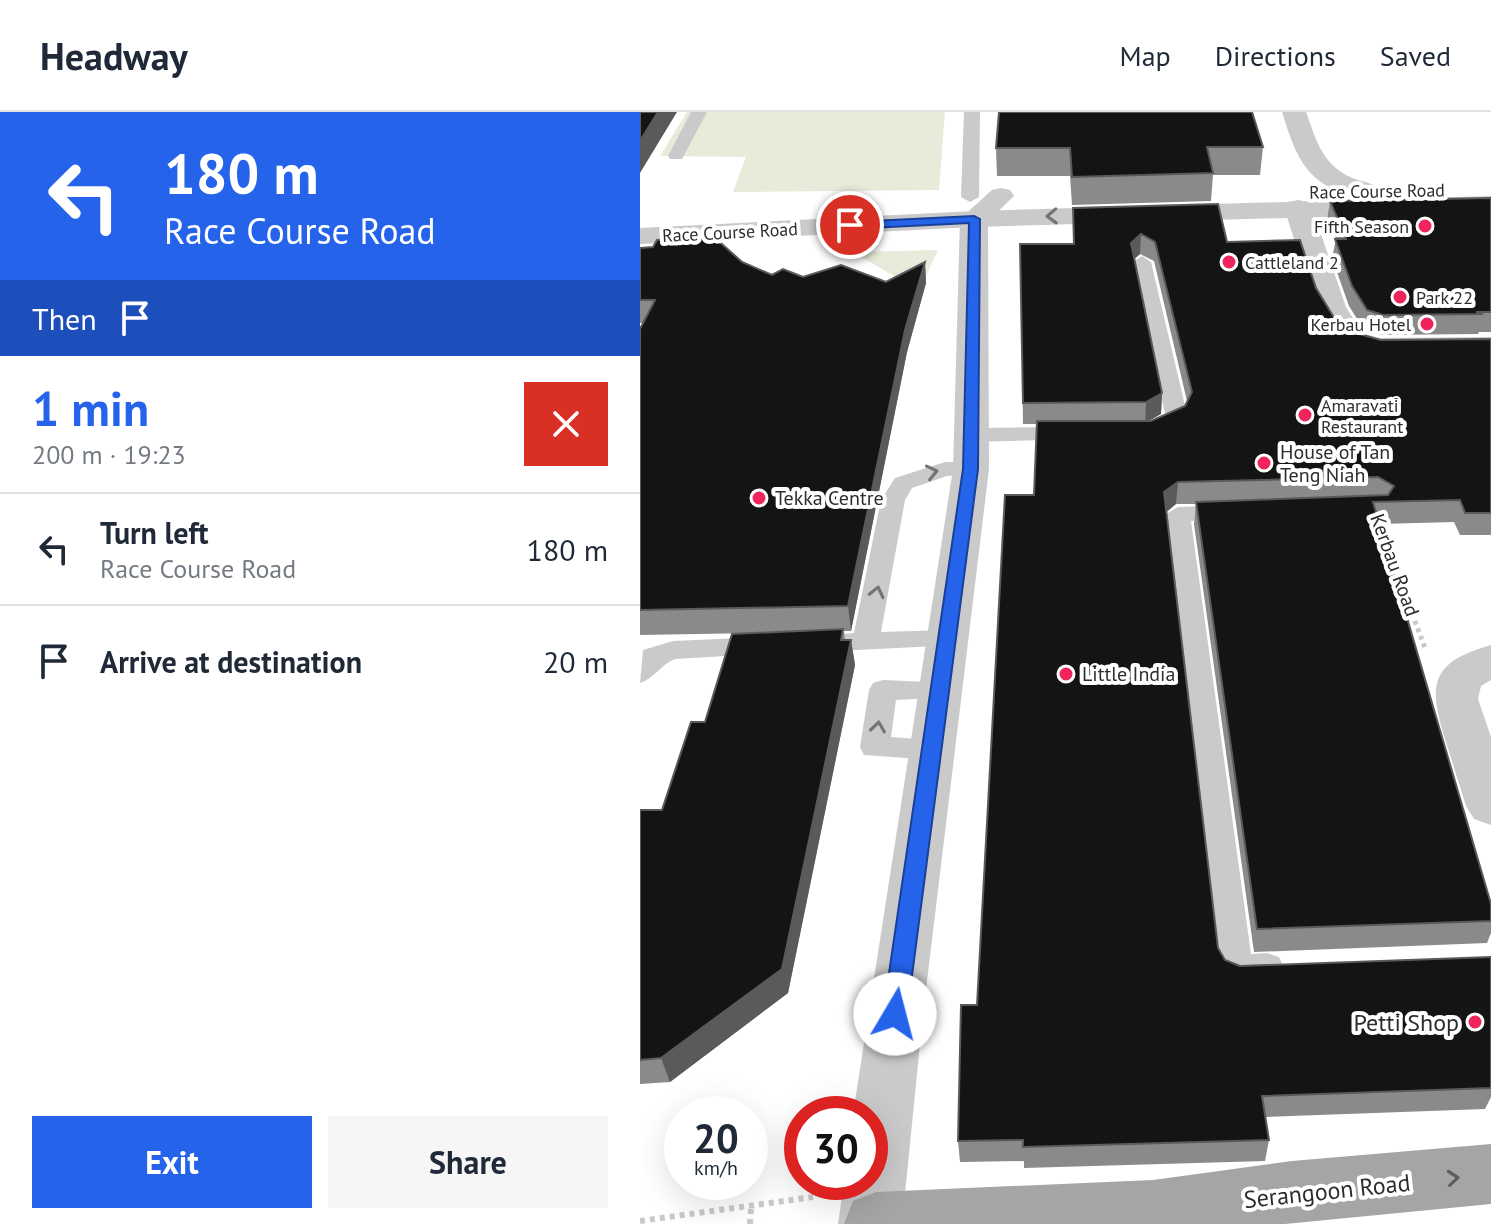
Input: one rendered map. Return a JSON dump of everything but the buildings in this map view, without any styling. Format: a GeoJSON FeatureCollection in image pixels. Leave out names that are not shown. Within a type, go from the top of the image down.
{"type":"FeatureCollection","features":[{"type":"Feature","properties":{"kind":"main road","name":"Serangoon Road"},"geometry":{"type":"LineString","coordinates":[[876,1224],[1296,1208],[1491,1174]]}},
{"type":"Feature","properties":{"kind":"street"},"geometry":{"type":"LineString","coordinates":[[1294,112],[1317,169],[1332,183],[1367,191]]}},
{"type":"Feature","properties":{"kind":"street","name":"Race Course Road"},"geometry":{"type":"LineString","coordinates":[[972,208],[1001,196],[1491,190]]}},
{"type":"Feature","properties":{"kind":"street"},"geometry":{"type":"LineString","coordinates":[[1271,192],[1288,198],[1298,208],[1331,307],[1350,340],[1377,348],[1491,347]]}},
{"type":"Feature","properties":{"kind":"street","name":"Race Course Road"},"geometry":{"type":"LineString","coordinates":[[640,214],[658,228],[972,208],[1298,208],[1491,204]]}},
{"type":"Feature","properties":{"kind":"street"},"geometry":{"type":"LineString","coordinates":[[870,1224],[971,452],[972,208]]}},
{"type":"Feature","properties":{"kind":"street"},"geometry":{"type":"LineString","coordinates":[[1484,663],[1461,678],[1455,699],[1491,806]]}},
{"type":"Feature","properties":{"kind":"lane"},"geometry":{"type":"LineString","coordinates":[[676,156],[699,112]]}},
{"type":"Feature","properties":{"kind":"lane"},"geometry":{"type":"LineString","coordinates":[[972,112],[972,208]]}},
{"type":"Feature","properties":{"kind":"lane"},"geometry":{"type":"LineString","coordinates":[[866,641],[893,500],[903,483],[945,469],[971,452],[1112,433],[1160,430],[1176,414],[1142,262]]}},
{"type":"Feature","properties":{"kind":"lane"},"geometry":{"type":"LineString","coordinates":[[1253,512],[1178,514],[1236,970],[1300,967]]}},
{"type":"Feature","properties":{"kind":"lane"},"geometry":{"type":"LineString","coordinates":[[640,673],[653,657],[673,650],[948,639]]}},
{"type":"Feature","properties":{"kind":"path","name":"Kerbau Road"},"geometry":{"type":"LineString","coordinates":[[1374,509],[1431,664],[1484,663]]}},
{"type":"Feature","properties":{"kind":"path"},"geometry":{"type":"LineString","coordinates":[[750,1224],[751,1207]]}},
{"type":"Feature","properties":{"kind":"green space"},"geometry":{"type":"Polygon","coordinates":[[[687,112],[945,112],[939,190],[733,192],[746,157],[660,156],[687,112]]]}},
{"type":"Feature","properties":{"kind":"green space"},"geometry":{"type":"Polygon","coordinates":[[[938,250],[919,291],[853,252],[938,250]]]}},
{"type":"Feature","properties":{"kind":"place","name":"Fifth Season"},"geometry":{"type":"Point","coordinates":[1425,226]}},
{"type":"Feature","properties":{"kind":"place","name":"Cattleland 2"},"geometry":{"type":"Point","coordinates":[1229,262]}},
{"type":"Feature","properties":{"kind":"place","name":"Park 22"},"geometry":{"type":"Point","coordinates":[1400,297]}},
{"type":"Feature","properties":{"kind":"place","name":"Kerbau Hotel"},"geometry":{"type":"Point","coordinates":[1427,324]}},
{"type":"Feature","properties":{"kind":"place","name":"Amaravati Restaurant"},"geometry":{"type":"Point","coordinates":[1305,415]}},
{"type":"Feature","properties":{"kind":"place","name":"House of Tan Teng Niah"},"geometry":{"type":"Point","coordinates":[1264,463]}},
{"type":"Feature","properties":{"kind":"place","name":"Tekka Centre"},"geometry":{"type":"Point","coordinates":[759,498]}},
{"type":"Feature","properties":{"kind":"place","name":"Little India"},"geometry":{"type":"Point","coordinates":[1066,674]}},
{"type":"Feature","properties":{"kind":"place","name":"Petti Shop"},"geometry":{"type":"Point","coordinates":[1475,1022]}},
{"type":"Feature","properties":{"kind":"route"},"geometry":{"type":"LineString","coordinates":[[850,225],[974,219],[971,469],[895,1014]]}}]}
